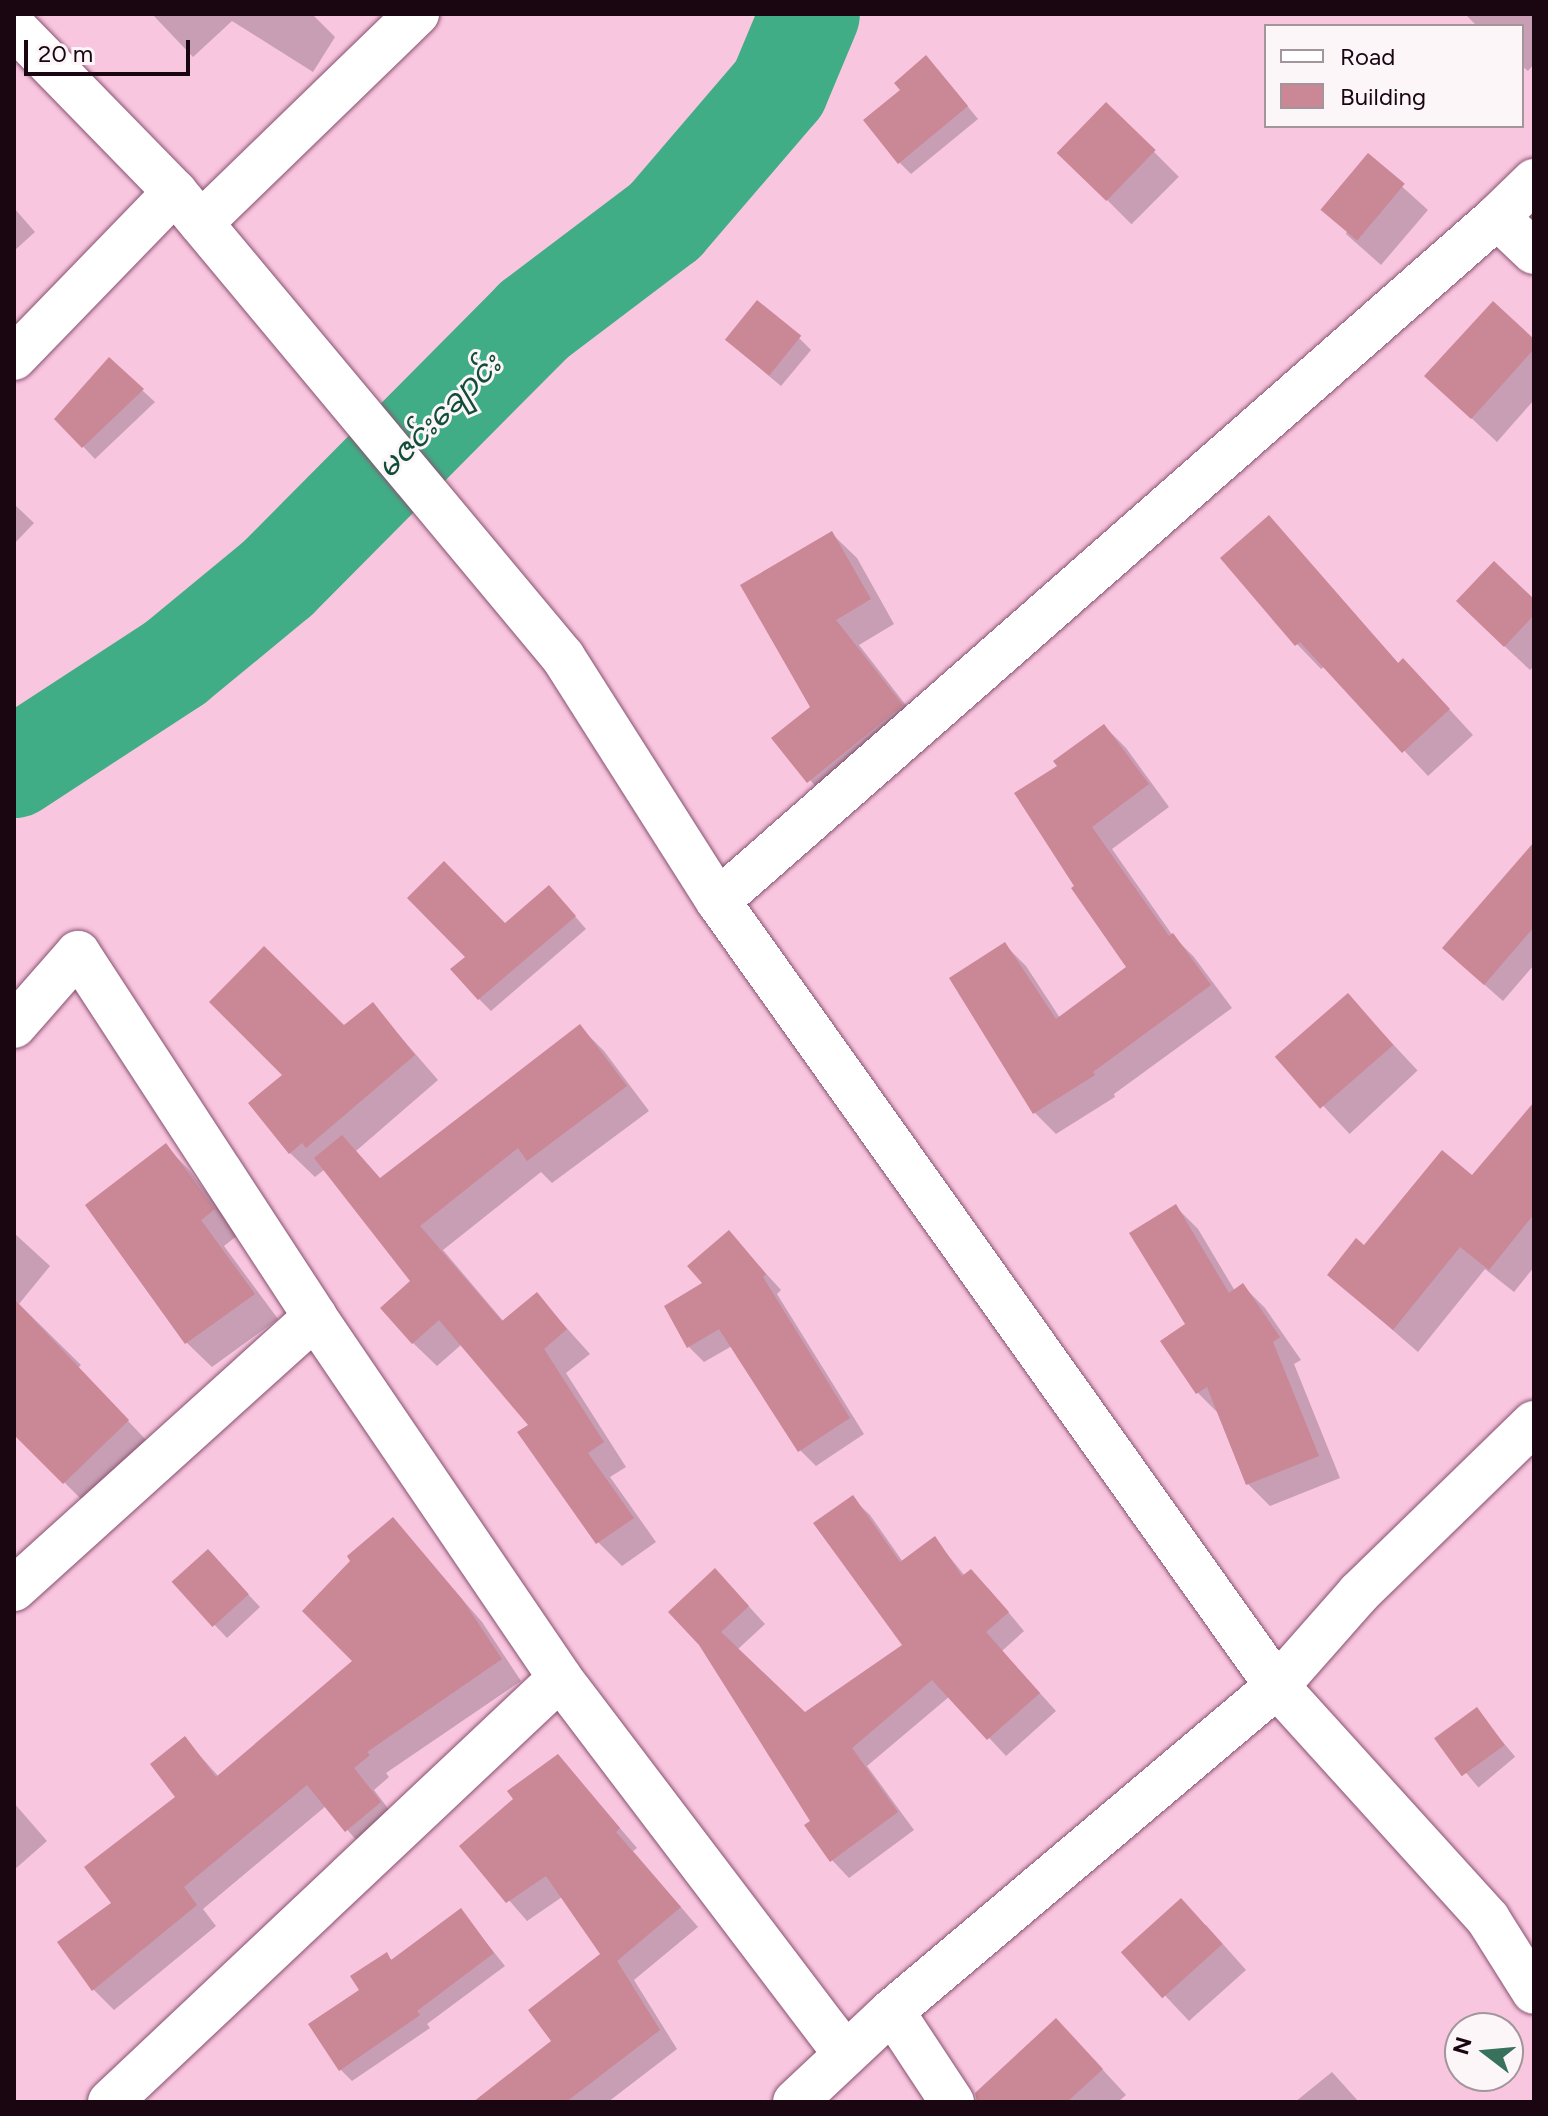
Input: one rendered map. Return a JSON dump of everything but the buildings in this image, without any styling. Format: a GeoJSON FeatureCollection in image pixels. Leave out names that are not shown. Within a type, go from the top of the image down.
{"type":"FeatureCollection","features":[{"type":"Feature","properties":{"kind":"street"},"geometry":{"type":"LineString","coordinates":[[14,358],[417,14]]}},
{"type":"Feature","properties":{"kind":"street"},"geometry":{"type":"LineString","coordinates":[[14,27],[188,207],[563,657],[718,901],[1277,1686],[1488,1919],[1534,1992]]}},
{"type":"Feature","properties":{"kind":"street"},"geometry":{"type":"LineString","coordinates":[[718,901],[1497,217],[1534,181]]}},
{"type":"Feature","properties":{"kind":"street"},"geometry":{"type":"LineString","coordinates":[[1497,217],[1534,252]]}},
{"type":"Feature","properties":{"kind":"street"},"geometry":{"type":"LineString","coordinates":[[14,1026],[78,953],[315,1317],[560,1678],[845,2053]]}},
{"type":"Feature","properties":{"kind":"street"},"geometry":{"type":"LineString","coordinates":[[14,1589],[315,1317]]}},
{"type":"Feature","properties":{"kind":"street"},"geometry":{"type":"LineString","coordinates":[[795,2102],[892,2011],[1277,1686],[1359,1593],[1534,1423]]}},
{"type":"Feature","properties":{"kind":"street"},"geometry":{"type":"LineString","coordinates":[[110,2102],[560,1678]]}},
{"type":"Feature","properties":{"kind":"street"},"geometry":{"type":"LineString","coordinates":[[892,2011],[952,2102]]}},
{"type":"Feature","properties":{"kind":"waterway","name":"မဇင်းချောင်း"},"geometry":{"type":"LineString","coordinates":[[14,768],[175,663],[278,578],[534,320],[665,221],[779,88],[810,14]]}}]}
